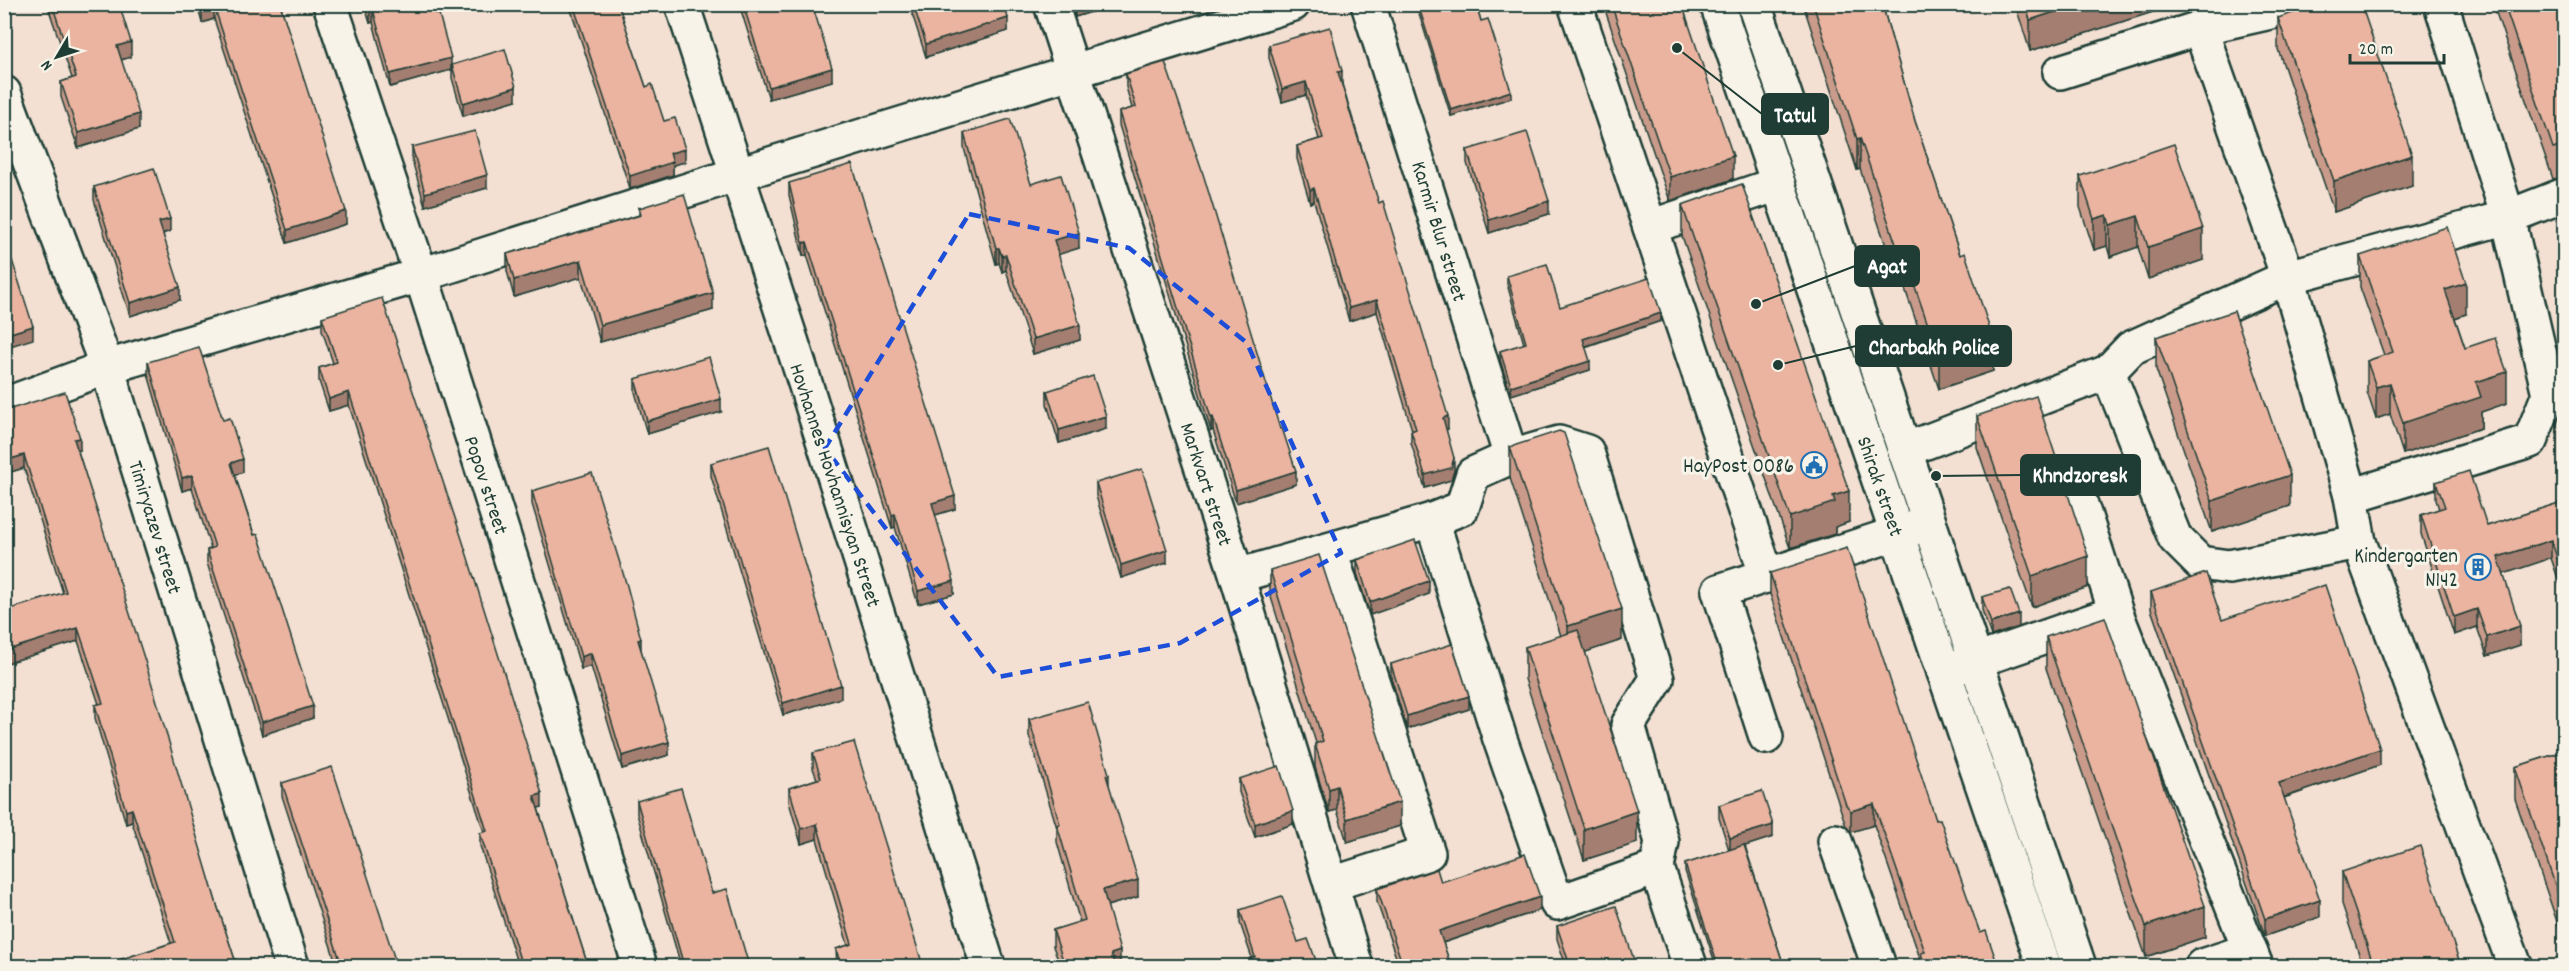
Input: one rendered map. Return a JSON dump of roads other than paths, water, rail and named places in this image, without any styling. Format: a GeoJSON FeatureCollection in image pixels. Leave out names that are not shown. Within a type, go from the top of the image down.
{"type":"FeatureCollection","features":[{"type":"Feature","properties":{"kind":"main road","name":"Popov street"},"geometry":{"type":"LineString","coordinates":[[330,4],[421,275],[640,966]]}},
{"type":"Feature","properties":{"kind":"main road","name":"Hovhannes Hovhannisyan Street"},"geometry":{"type":"LineString","coordinates":[[682,4],[735,175],[806,386],[988,966]]}},
{"type":"Feature","properties":{"kind":"main road","name":"Markvart street"},"geometry":{"type":"LineString","coordinates":[[1051,4],[1237,576],[1356,966]]}},
{"type":"Feature","properties":{"kind":"main road"},"geometry":{"type":"LineString","coordinates":[[4,405],[107,367],[421,275],[735,175],[1293,4]]}},
{"type":"Feature","properties":{"kind":"main road","name":"Karmir Blur street"},"geometry":{"type":"LineString","coordinates":[[1368,4],[1511,457]]}},
{"type":"Feature","properties":{"kind":"main road"},"geometry":{"type":"LineString","coordinates":[[1575,4],[1767,576]]}},
{"type":"Feature","properties":{"kind":"main road","name":"Shirak street"},"geometry":{"type":"LineString","coordinates":[[1717,4],[2044,966]]}},
{"type":"Feature","properties":{"kind":"main road","name":"Shirak street"},"geometry":{"type":"LineString","coordinates":[[1754,4],[2079,966]]}},
{"type":"Feature","properties":{"kind":"main road"},"geometry":{"type":"LineString","coordinates":[[2060,72],[2200,28],[2306,4]]}},
{"type":"Feature","properties":{"kind":"main road"},"geometry":{"type":"LineString","coordinates":[[2351,496],[2530,441],[2549,394],[2508,217],[2441,4]]}},
{"type":"Feature","properties":{"kind":"main road"},"geometry":{"type":"LineString","coordinates":[[2200,28],[2288,277],[2351,496],[2359,542],[2515,966]]}},
{"type":"Feature","properties":{"kind":"main road","name":"Timiryazev street"},"geometry":{"type":"LineString","coordinates":[[4,93],[107,367],[292,966]]}},
{"type":"Feature","properties":{"kind":"main road"},"geometry":{"type":"LineString","coordinates":[[1650,227],[1778,184]]}},
{"type":"Feature","properties":{"kind":"main road"},"geometry":{"type":"LineString","coordinates":[[1905,450],[2108,372],[2132,348],[2288,277],[2508,217],[2565,195]]}},
{"type":"Feature","properties":{"kind":"main road"},"geometry":{"type":"LineString","coordinates":[[2108,372],[2175,538],[2199,563],[2229,567],[2359,542]]}},
{"type":"Feature","properties":{"kind":"main road"},"geometry":{"type":"LineString","coordinates":[[1237,576],[1330,551],[1432,520],[1462,508],[1473,474],[1511,457],[1558,443],[1587,452],[1657,679],[1628,725],[1662,842],[1657,868],[1690,966]]}},
{"type":"Feature","properties":{"kind":"main road"},"geometry":{"type":"LineString","coordinates":[[2074,483],[2116,613],[2253,958],[2202,966]]}},
{"type":"Feature","properties":{"kind":"main road"},"geometry":{"type":"LineString","coordinates":[[1432,520],[1500,739],[1557,903],[1657,868]]}},
{"type":"Feature","properties":{"kind":"main road"},"geometry":{"type":"LineString","coordinates":[[1766,737],[1719,591],[1929,523]]}},
{"type":"Feature","properties":{"kind":"main road"},"geometry":{"type":"LineString","coordinates":[[1330,551],[1428,853],[1332,884]]}},
{"type":"Feature","properties":{"kind":"main road"},"geometry":{"type":"LineString","coordinates":[[1944,672],[2116,613]]}},
{"type":"Feature","properties":{"kind":"main road"},"geometry":{"type":"LineString","coordinates":[[1835,841],[1879,966]]}},
{"type":"Feature","properties":{"kind":"place","name":"Tatul"},"geometry":{"type":"Point","coordinates":[1677,48]}},
{"type":"Feature","properties":{"kind":"place","name":"Agat"},"geometry":{"type":"Point","coordinates":[1756,304]}},
{"type":"Feature","properties":{"kind":"place","name":"Charbakh Police"},"geometry":{"type":"Point","coordinates":[1778,365]}},
{"type":"Feature","properties":{"kind":"place","name":"HayPost 0086"},"geometry":{"type":"Point","coordinates":[1814,465]}},
{"type":"Feature","properties":{"kind":"place","name":"Khndzoresk"},"geometry":{"type":"Point","coordinates":[1936,476]}},
{"type":"Feature","properties":{"kind":"place","name":"Kindergarten N142"},"geometry":{"type":"Point","coordinates":[2478,567]}}]}
